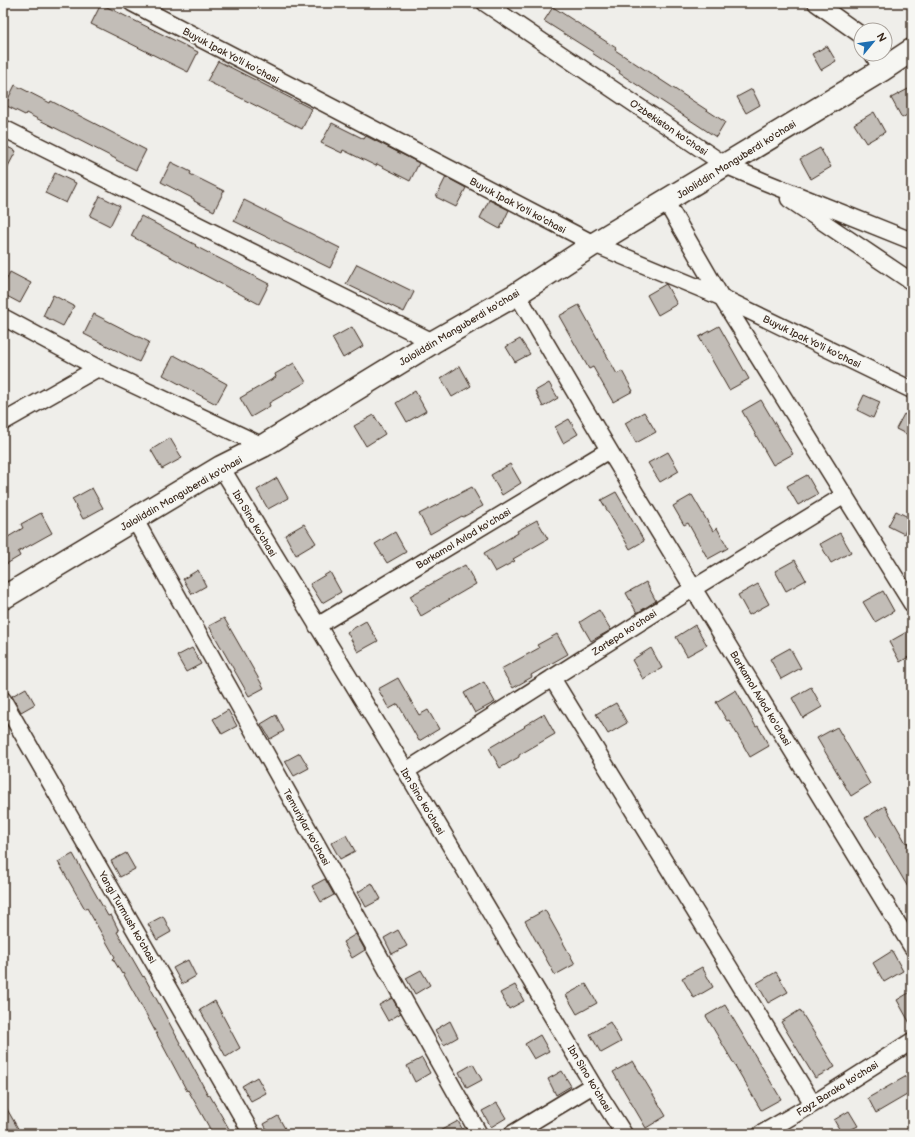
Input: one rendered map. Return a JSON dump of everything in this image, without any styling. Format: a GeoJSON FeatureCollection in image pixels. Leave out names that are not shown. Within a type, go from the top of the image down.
{"type":"FeatureCollection","features":[{"type":"Feature","properties":{"kind":"street","name":"Buyuk Ipak Yo'li ko'chasi"},"geometry":{"type":"LineString","coordinates":[[132,3],[594,244],[721,297],[912,390]]}},
{"type":"Feature","properties":{"kind":"street","name":"O'zbekiston ko'chasi"},"geometry":{"type":"LineString","coordinates":[[485,3],[725,165],[912,241]]}},
{"type":"Feature","properties":{"kind":"street"},"geometry":{"type":"LineString","coordinates":[[816,3],[853,29]]}},
{"type":"Feature","properties":{"kind":"street","name":"Jaloliddin Manguberdi ko'chasi"},"geometry":{"type":"LineString","coordinates":[[893,57],[912,50]]}},
{"type":"Feature","properties":{"kind":"street","name":"Jaloliddin Manguberdi ko'chasi"},"geometry":{"type":"LineString","coordinates":[[3,598],[221,468],[263,446],[433,342],[516,294],[594,244],[666,202],[725,165],[877,62]]}},
{"type":"Feature","properties":{"kind":"street"},"geometry":{"type":"LineString","coordinates":[[3,128],[433,342]]}},
{"type":"Feature","properties":{"kind":"street"},"geometry":{"type":"LineString","coordinates":[[764,182],[912,282]]}},
{"type":"Feature","properties":{"kind":"street"},"geometry":{"type":"LineString","coordinates":[[666,202],[721,297],[910,597]]}},
{"type":"Feature","properties":{"kind":"street","name":"Barkamol Avlod ko'chasi"},"geometry":{"type":"LineString","coordinates":[[516,294],[609,450],[912,947]]}},
{"type":"Feature","properties":{"kind":"street"},"geometry":{"type":"LineString","coordinates":[[3,317],[98,368],[263,446]]}},
{"type":"Feature","properties":{"kind":"street"},"geometry":{"type":"LineString","coordinates":[[3,422],[98,368]]}},
{"type":"Feature","properties":{"kind":"street","name":"Barkamol Avlod ko'chasi"},"geometry":{"type":"LineString","coordinates":[[318,626],[609,450]]}},
{"type":"Feature","properties":{"kind":"street","name":"Ibn Sino ko'chasi"},"geometry":{"type":"LineString","coordinates":[[221,468],[406,771],[593,1085],[624,1134]]}},
{"type":"Feature","properties":{"kind":"street","name":"Zartepa ko'chasi"},"geometry":{"type":"LineString","coordinates":[[406,771],[694,588],[845,495]]}},
{"type":"Feature","properties":{"kind":"street","name":"Temuriylar ko'chasi"},"geometry":{"type":"LineString","coordinates":[[135,520],[479,1134]]}},
{"type":"Feature","properties":{"kind":"street"},"geometry":{"type":"LineString","coordinates":[[552,678],[812,1104]]}},
{"type":"Feature","properties":{"kind":"street","name":"Yangi Turmush ko'chasi"},"geometry":{"type":"LineString","coordinates":[[3,700],[252,1134]]}},
{"type":"Feature","properties":{"kind":"street","name":"Fayz Baraka ko'chasi"},"geometry":{"type":"LineString","coordinates":[[761,1134],[912,1042]]}},
{"type":"Feature","properties":{"kind":"street"},"geometry":{"type":"LineString","coordinates":[[512,1134],[593,1085]]}},
{"type":"Feature","properties":{"kind":"building"},"geometry":{"type":"Polygon","coordinates":[[[101,4],[198,52],[188,72],[91,24],[101,4]]]}},
{"type":"Feature","properties":{"kind":"building"},"geometry":{"type":"Polygon","coordinates":[[[553,7],[616,48],[615,50],[725,122],[716,137],[619,73],[620,71],[592,53],[593,52],[544,21],[553,7]]]}},
{"type":"Feature","properties":{"kind":"building"},"geometry":{"type":"Polygon","coordinates":[[[827,46],[836,61],[821,70],[812,54],[827,46]]]}},
{"type":"Feature","properties":{"kind":"building"},"geometry":{"type":"Polygon","coordinates":[[[218,61],[312,109],[302,129],[207,81],[218,61]]]}},
{"type":"Feature","properties":{"kind":"building"},"geometry":{"type":"Polygon","coordinates":[[[15,85],[50,103],[51,101],[146,150],[136,170],[26,113],[25,115],[5,105],[15,85]]]}},
{"type":"Feature","properties":{"kind":"building"},"geometry":{"type":"Polygon","coordinates":[[[912,87],[912,112],[902,118],[891,98],[912,87]]]}},
{"type":"Feature","properties":{"kind":"building"},"geometry":{"type":"Polygon","coordinates":[[[752,89],[760,105],[746,113],[737,97],[752,89]]]}},
{"type":"Feature","properties":{"kind":"building"},"geometry":{"type":"Polygon","coordinates":[[[874,112],[885,132],[866,143],[854,124],[874,112]]]}},
{"type":"Feature","properties":{"kind":"building"},"geometry":{"type":"Polygon","coordinates":[[[332,123],[364,139],[366,136],[419,163],[410,181],[377,164],[376,166],[343,150],[342,153],[321,143],[332,123]]]}},
{"type":"Feature","properties":{"kind":"building"},"geometry":{"type":"Polygon","coordinates":[[[3,145],[16,151],[3,176],[3,145]]]}},
{"type":"Feature","properties":{"kind":"building"},"geometry":{"type":"Polygon","coordinates":[[[820,148],[831,167],[811,179],[800,159],[820,148]]]}},
{"type":"Feature","properties":{"kind":"building"},"geometry":{"type":"Polygon","coordinates":[[[171,162],[191,172],[190,174],[224,191],[214,211],[161,182],[171,162]]]}},
{"type":"Feature","properties":{"kind":"building"},"geometry":{"type":"Polygon","coordinates":[[[55,173],[76,183],[66,203],[45,193],[55,173]]]}},
{"type":"Feature","properties":{"kind":"building"},"geometry":{"type":"Polygon","coordinates":[[[446,177],[466,188],[456,207],[436,197],[446,177]]]}},
{"type":"Feature","properties":{"kind":"building"},"geometry":{"type":"Polygon","coordinates":[[[100,196],[120,206],[110,226],[90,216],[100,196]]]}},
{"type":"Feature","properties":{"kind":"building"},"geometry":{"type":"Polygon","coordinates":[[[244,200],[340,248],[330,268],[234,221],[244,200]]]}},
{"type":"Feature","properties":{"kind":"building"},"geometry":{"type":"Polygon","coordinates":[[[489,200],[509,210],[500,229],[480,218],[489,200]]]}},
{"type":"Feature","properties":{"kind":"building"},"geometry":{"type":"Polygon","coordinates":[[[141,216],[269,284],[259,304],[131,236],[141,216]]]}},
{"type":"Feature","properties":{"kind":"building"},"geometry":{"type":"Polygon","coordinates":[[[357,264],[414,292],[404,312],[346,284],[357,264]]]}},
{"type":"Feature","properties":{"kind":"building"},"geometry":{"type":"Polygon","coordinates":[[[10,272],[31,283],[20,303],[3,294],[3,287],[10,272]]]}},
{"type":"Feature","properties":{"kind":"building"},"geometry":{"type":"Polygon","coordinates":[[[666,284],[677,304],[658,315],[647,295],[666,284]]]}},
{"type":"Feature","properties":{"kind":"building"},"geometry":{"type":"Polygon","coordinates":[[[53,295],[74,306],[63,326],[43,316],[53,295]]]}},
{"type":"Feature","properties":{"kind":"building"},"geometry":{"type":"Polygon","coordinates":[[[579,305],[617,374],[622,371],[633,391],[613,402],[593,367],[589,369],[559,316],[579,305]]]}},
{"type":"Feature","properties":{"kind":"building"},"geometry":{"type":"Polygon","coordinates":[[[94,314],[149,342],[139,362],[84,334],[94,314]]]}},
{"type":"Feature","properties":{"kind":"building"},"geometry":{"type":"Polygon","coordinates":[[[719,326],[749,379],[729,390],[699,337],[719,326]]]}},
{"type":"Feature","properties":{"kind":"building"},"geometry":{"type":"Polygon","coordinates":[[[352,327],[363,346],[343,358],[332,338],[352,327]]]}},
{"type":"Feature","properties":{"kind":"building"},"geometry":{"type":"Polygon","coordinates":[[[520,339],[530,354],[515,362],[506,347],[520,339]]]}},
{"type":"Feature","properties":{"kind":"building"},"geometry":{"type":"Polygon","coordinates":[[[174,355],[227,384],[216,404],[163,375],[174,355]]]}},
{"type":"Feature","properties":{"kind":"building"},"geometry":{"type":"Polygon","coordinates":[[[294,363],[306,382],[269,403],[270,406],[251,417],[240,398],[276,377],[275,374],[294,363]]]}},
{"type":"Feature","properties":{"kind":"building"},"geometry":{"type":"Polygon","coordinates":[[[460,366],[471,386],[452,397],[441,378],[460,366]]]}},
{"type":"Feature","properties":{"kind":"building"},"geometry":{"type":"Polygon","coordinates":[[[549,383],[558,398],[543,407],[535,391],[549,383]]]}},
{"type":"Feature","properties":{"kind":"building"},"geometry":{"type":"Polygon","coordinates":[[[415,391],[426,411],[407,422],[396,403],[415,391]]]}},
{"type":"Feature","properties":{"kind":"building"},"geometry":{"type":"Polygon","coordinates":[[[864,395],[880,402],[873,418],[857,410],[864,395]]]}},
{"type":"Feature","properties":{"kind":"building"},"geometry":{"type":"Polygon","coordinates":[[[761,400],[793,454],[773,465],[742,411],[761,400]]]}},
{"type":"Feature","properties":{"kind":"building"},"geometry":{"type":"Polygon","coordinates":[[[644,412],[656,432],[636,443],[625,423],[644,412]]]}},
{"type":"Feature","properties":{"kind":"building"},"geometry":{"type":"Polygon","coordinates":[[[904,414],[912,418],[912,437],[896,429],[904,414]]]}},
{"type":"Feature","properties":{"kind":"building"},"geometry":{"type":"Polygon","coordinates":[[[374,415],[385,434],[366,446],[354,426],[374,415]]]}},
{"type":"Feature","properties":{"kind":"building"},"geometry":{"type":"Polygon","coordinates":[[[569,419],[578,434],[563,443],[555,427],[569,419]]]}},
{"type":"Feature","properties":{"kind":"building"},"geometry":{"type":"Polygon","coordinates":[[[170,438],[182,458],[162,469],[151,450],[170,438]]]}},
{"type":"Feature","properties":{"kind":"building"},"geometry":{"type":"Polygon","coordinates":[[[668,452],[679,471],[660,482],[648,463],[668,452]]]}},
{"type":"Feature","properties":{"kind":"building"},"geometry":{"type":"Polygon","coordinates":[[[510,464],[521,483],[502,495],[491,475],[510,464]]]}},
{"type":"Feature","properties":{"kind":"building"},"geometry":{"type":"Polygon","coordinates":[[[807,475],[818,494],[798,505],[787,486],[807,475]]]}},
{"type":"Feature","properties":{"kind":"building"},"geometry":{"type":"Polygon","coordinates":[[[277,478],[288,498],[268,509],[257,490],[277,478]]]}},
{"type":"Feature","properties":{"kind":"building"},"geometry":{"type":"Polygon","coordinates":[[[472,487],[483,506],[430,534],[419,514],[472,487]]]}},
{"type":"Feature","properties":{"kind":"building"},"geometry":{"type":"Polygon","coordinates":[[[92,488],[103,508],[83,519],[72,499],[92,488]]]}},
{"type":"Feature","properties":{"kind":"building"},"geometry":{"type":"Polygon","coordinates":[[[616,492],[644,541],[630,549],[601,500],[616,492]]]}},
{"type":"Feature","properties":{"kind":"building"},"geometry":{"type":"Polygon","coordinates":[[[692,495],[713,531],[717,528],[728,548],[708,559],[688,523],[684,525],[673,506],[692,495]]]}},
{"type":"Feature","properties":{"kind":"building"},"geometry":{"type":"Polygon","coordinates":[[[896,511],[912,519],[904,534],[888,526],[896,511]]]}},
{"type":"Feature","properties":{"kind":"building"},"geometry":{"type":"Polygon","coordinates":[[[41,513],[52,533],[18,552],[20,556],[3,566],[3,540],[23,528],[21,524],[41,513]]]}},
{"type":"Feature","properties":{"kind":"building"},"geometry":{"type":"Polygon","coordinates":[[[537,520],[548,539],[513,559],[515,561],[495,572],[484,553],[518,533],[517,531],[537,520]]]}},
{"type":"Feature","properties":{"kind":"building"},"geometry":{"type":"Polygon","coordinates":[[[304,524],[316,543],[296,555],[285,535],[304,524]]]}},
{"type":"Feature","properties":{"kind":"building"},"geometry":{"type":"Polygon","coordinates":[[[395,532],[406,552],[387,563],[375,544],[395,532]]]}},
{"type":"Feature","properties":{"kind":"building"},"geometry":{"type":"Polygon","coordinates":[[[840,533],[851,552],[831,563],[820,544],[840,533]]]}},
{"type":"Feature","properties":{"kind":"building"},"geometry":{"type":"Polygon","coordinates":[[[795,560],[806,580],[786,591],[775,571],[795,560]]]}},
{"type":"Feature","properties":{"kind":"building"},"geometry":{"type":"Polygon","coordinates":[[[465,565],[476,584],[421,616],[410,596],[465,565]]]}},
{"type":"Feature","properties":{"kind":"building"},"geometry":{"type":"Polygon","coordinates":[[[198,570],[206,586],[192,594],[183,579],[198,570]]]}},
{"type":"Feature","properties":{"kind":"building"},"geometry":{"type":"Polygon","coordinates":[[[330,572],[341,592],[322,603],[310,584],[330,572]]]}},
{"type":"Feature","properties":{"kind":"building"},"geometry":{"type":"Polygon","coordinates":[[[646,582],[656,601],[637,613],[626,593],[646,582]]]}},
{"type":"Feature","properties":{"kind":"building"},"geometry":{"type":"Polygon","coordinates":[[[758,584],[769,604],[749,615],[738,595],[758,584]]]}},
{"type":"Feature","properties":{"kind":"building"},"geometry":{"type":"Polygon","coordinates":[[[883,591],[894,611],[875,622],[863,602],[883,591]]]}},
{"type":"Feature","properties":{"kind":"building"},"geometry":{"type":"Polygon","coordinates":[[[599,610],[611,630],[591,641],[580,622],[599,610]]]}},
{"type":"Feature","properties":{"kind":"building"},"geometry":{"type":"Polygon","coordinates":[[[224,618],[264,688],[249,696],[209,626],[224,618]]]}},
{"type":"Feature","properties":{"kind":"building"},"geometry":{"type":"Polygon","coordinates":[[[366,621],[378,641],[358,652],[347,632],[366,621]]]}},
{"type":"Feature","properties":{"kind":"building"},"geometry":{"type":"Polygon","coordinates":[[[695,625],[707,645],[687,656],[676,637],[695,625]]]}},
{"type":"Feature","properties":{"kind":"building"},"geometry":{"type":"Polygon","coordinates":[[[912,629],[912,655],[900,662],[889,642],[912,629]]]}},
{"type":"Feature","properties":{"kind":"building"},"geometry":{"type":"Polygon","coordinates":[[[557,634],[568,654],[531,675],[532,677],[513,688],[501,669],[539,648],[537,645],[557,634]]]}},
{"type":"Feature","properties":{"kind":"building"},"geometry":{"type":"Polygon","coordinates":[[[192,648],[201,664],[186,672],[177,656],[192,648]]]}},
{"type":"Feature","properties":{"kind":"building"},"geometry":{"type":"Polygon","coordinates":[[[651,648],[662,668],[643,679],[632,660],[651,648]]]}},
{"type":"Feature","properties":{"kind":"building"},"geometry":{"type":"Polygon","coordinates":[[[790,648],[801,668],[781,679],[770,659],[790,648]]]}},
{"type":"Feature","properties":{"kind":"building"},"geometry":{"type":"Polygon","coordinates":[[[398,678],[419,715],[428,710],[439,729],[419,741],[398,704],[389,709],[378,689],[398,678]]]}},
{"type":"Feature","properties":{"kind":"building"},"geometry":{"type":"Polygon","coordinates":[[[484,682],[495,702],[475,713],[464,693],[484,682]]]}},
{"type":"Feature","properties":{"kind":"building"},"geometry":{"type":"Polygon","coordinates":[[[811,687],[822,707],[803,718],[792,698],[811,687]]]}},
{"type":"Feature","properties":{"kind":"building"},"geometry":{"type":"Polygon","coordinates":[[[26,688],[35,704],[21,712],[12,696],[26,688]]]}},
{"type":"Feature","properties":{"kind":"building"},"geometry":{"type":"Polygon","coordinates":[[[736,690],[756,727],[758,726],[769,746],[750,757],[729,720],[727,721],[716,702],[736,690]]]}},
{"type":"Feature","properties":{"kind":"building"},"geometry":{"type":"Polygon","coordinates":[[[616,703],[627,723],[608,734],[596,714],[616,703]]]}},
{"type":"Feature","properties":{"kind":"building"},"geometry":{"type":"Polygon","coordinates":[[[228,710],[237,726],[222,734],[213,719],[228,710]]]}},
{"type":"Feature","properties":{"kind":"building"},"geometry":{"type":"Polygon","coordinates":[[[544,714],[555,734],[500,768],[489,748],[544,714]]]}},
{"type":"Feature","properties":{"kind":"building"},"geometry":{"type":"Polygon","coordinates":[[[276,715],[284,731],[270,739],[261,724],[276,715]]]}},
{"type":"Feature","properties":{"kind":"building"},"geometry":{"type":"Polygon","coordinates":[[[837,727],[870,784],[851,796],[817,738],[837,727]]]}},
{"type":"Feature","properties":{"kind":"building"},"geometry":{"type":"Polygon","coordinates":[[[300,753],[309,768],[294,776],[285,761],[300,753]]]}},
{"type":"Feature","properties":{"kind":"building"},"geometry":{"type":"Polygon","coordinates":[[[885,806],[912,851],[912,894],[878,836],[877,837],[865,818],[885,806]]]}},
{"type":"Feature","properties":{"kind":"building"},"geometry":{"type":"Polygon","coordinates":[[[346,835],[355,851],[340,859],[331,843],[346,835]]]}},
{"type":"Feature","properties":{"kind":"building"},"geometry":{"type":"Polygon","coordinates":[[[126,853],[135,869],[120,877],[111,861],[126,853]]]}},
{"type":"Feature","properties":{"kind":"building"},"geometry":{"type":"Polygon","coordinates":[[[73,854],[108,916],[111,915],[119,931],[117,932],[143,977],[144,976],[208,1095],[209,1094],[232,1134],[213,1134],[188,1090],[187,1091],[146,1014],[123,973],[122,974],[113,959],[115,957],[87,908],[85,909],[58,862],[73,854]]]}},
{"type":"Feature","properties":{"kind":"building"},"geometry":{"type":"Polygon","coordinates":[[[325,879],[334,895],[321,902],[312,886],[325,879]]]}},
{"type":"Feature","properties":{"kind":"building"},"geometry":{"type":"Polygon","coordinates":[[[372,883],[381,899],[366,907],[358,892],[372,883]]]}},
{"type":"Feature","properties":{"kind":"building"},"geometry":{"type":"Polygon","coordinates":[[[545,910],[575,964],[555,975],[525,921],[545,910]]]}},
{"type":"Feature","properties":{"kind":"building"},"geometry":{"type":"Polygon","coordinates":[[[163,916],[171,932],[157,940],[148,924],[163,916]]]}},
{"type":"Feature","properties":{"kind":"building"},"geometry":{"type":"Polygon","coordinates":[[[398,930],[407,946],[392,954],[384,938],[398,930]]]}},
{"type":"Feature","properties":{"kind":"building"},"geometry":{"type":"Polygon","coordinates":[[[356,934],[365,950],[352,958],[343,942],[356,934]]]}},
{"type":"Feature","properties":{"kind":"building"},"geometry":{"type":"Polygon","coordinates":[[[892,951],[903,971],[884,982],[873,963],[892,951]]]}},
{"type":"Feature","properties":{"kind":"building"},"geometry":{"type":"Polygon","coordinates":[[[188,960],[196,976],[182,984],[173,968],[188,960]]]}},
{"type":"Feature","properties":{"kind":"building"},"geometry":{"type":"Polygon","coordinates":[[[702,967],[713,987],[694,998],[682,978],[702,967]]]}},
{"type":"Feature","properties":{"kind":"building"},"geometry":{"type":"Polygon","coordinates":[[[421,970],[430,985],[415,994],[406,978],[421,970]]]}},
{"type":"Feature","properties":{"kind":"building"},"geometry":{"type":"Polygon","coordinates":[[[776,972],[788,992],[768,1003],[757,983],[776,972]]]}},
{"type":"Feature","properties":{"kind":"building"},"geometry":{"type":"Polygon","coordinates":[[[586,984],[597,1003],[577,1014],[566,995],[586,984]]]}},
{"type":"Feature","properties":{"kind":"building"},"geometry":{"type":"Polygon","coordinates":[[[515,985],[524,1001],[509,1009],[500,993],[515,985]]]}},
{"type":"Feature","properties":{"kind":"building"},"geometry":{"type":"Polygon","coordinates":[[[912,991],[912,1027],[897,1000],[912,991]]]}},
{"type":"Feature","properties":{"kind":"building"},"geometry":{"type":"Polygon","coordinates":[[[392,998],[401,1013],[388,1021],[379,1005],[392,998]]]}},
{"type":"Feature","properties":{"kind":"building"},"geometry":{"type":"Polygon","coordinates":[[[215,1001],[240,1048],[226,1057],[200,1010],[215,1001]]]}},
{"type":"Feature","properties":{"kind":"building"},"geometry":{"type":"Polygon","coordinates":[[[725,1005],[781,1099],[761,1110],[706,1016],[725,1005]]]}},
{"type":"Feature","properties":{"kind":"building"},"geometry":{"type":"Polygon","coordinates":[[[800,1010],[835,1067],[815,1078],[781,1022],[800,1010]]]}},
{"type":"Feature","properties":{"kind":"building"},"geometry":{"type":"Polygon","coordinates":[[[450,1021],[458,1037],[444,1045],[435,1030],[450,1021]]]}},
{"type":"Feature","properties":{"kind":"building"},"geometry":{"type":"Polygon","coordinates":[[[610,1022],[621,1042],[601,1053],[590,1034],[610,1022]]]}},
{"type":"Feature","properties":{"kind":"building"},"geometry":{"type":"Polygon","coordinates":[[[540,1035],[549,1051],[534,1059],[525,1044],[540,1035]]]}},
{"type":"Feature","properties":{"kind":"building"},"geometry":{"type":"Polygon","coordinates":[[[422,1058],[430,1073],[415,1082],[407,1066],[422,1058]]]}},
{"type":"Feature","properties":{"kind":"building"},"geometry":{"type":"Polygon","coordinates":[[[633,1061],[666,1116],[646,1128],[613,1072],[633,1061]]]}},
{"type":"Feature","properties":{"kind":"building"},"geometry":{"type":"Polygon","coordinates":[[[473,1064],[482,1080],[467,1088],[459,1072],[473,1064]]]}},
{"type":"Feature","properties":{"kind":"building"},"geometry":{"type":"Polygon","coordinates":[[[562,1071],[571,1086],[556,1095],[548,1079],[562,1071]]]}},
{"type":"Feature","properties":{"kind":"building"},"geometry":{"type":"Polygon","coordinates":[[[912,1073],[912,1092],[876,1113],[868,1098],[912,1073]]]}},
{"type":"Feature","properties":{"kind":"building"},"geometry":{"type":"Polygon","coordinates":[[[257,1077],[266,1093],[251,1101],[242,1086],[257,1077]]]}},
{"type":"Feature","properties":{"kind":"building"},"geometry":{"type":"Polygon","coordinates":[[[3,1102],[16,1125],[21,1134],[3,1134],[3,1102]]]}},
{"type":"Feature","properties":{"kind":"building"},"geometry":{"type":"Polygon","coordinates":[[[497,1103],[506,1118],[491,1127],[482,1111],[497,1103]]]}},
{"type":"Feature","properties":{"kind":"building"},"geometry":{"type":"Polygon","coordinates":[[[849,1111],[858,1126],[842,1134],[834,1120],[849,1111]]]}},
{"type":"Feature","properties":{"kind":"building"},"geometry":{"type":"Polygon","coordinates":[[[278,1116],[288,1134],[269,1134],[264,1124],[278,1116]]]}},
{"type":"Feature","properties":{"kind":"building"},"geometry":{"type":"Polygon","coordinates":[[[458,1121],[465,1134],[434,1134],[458,1121]]]}}]}
